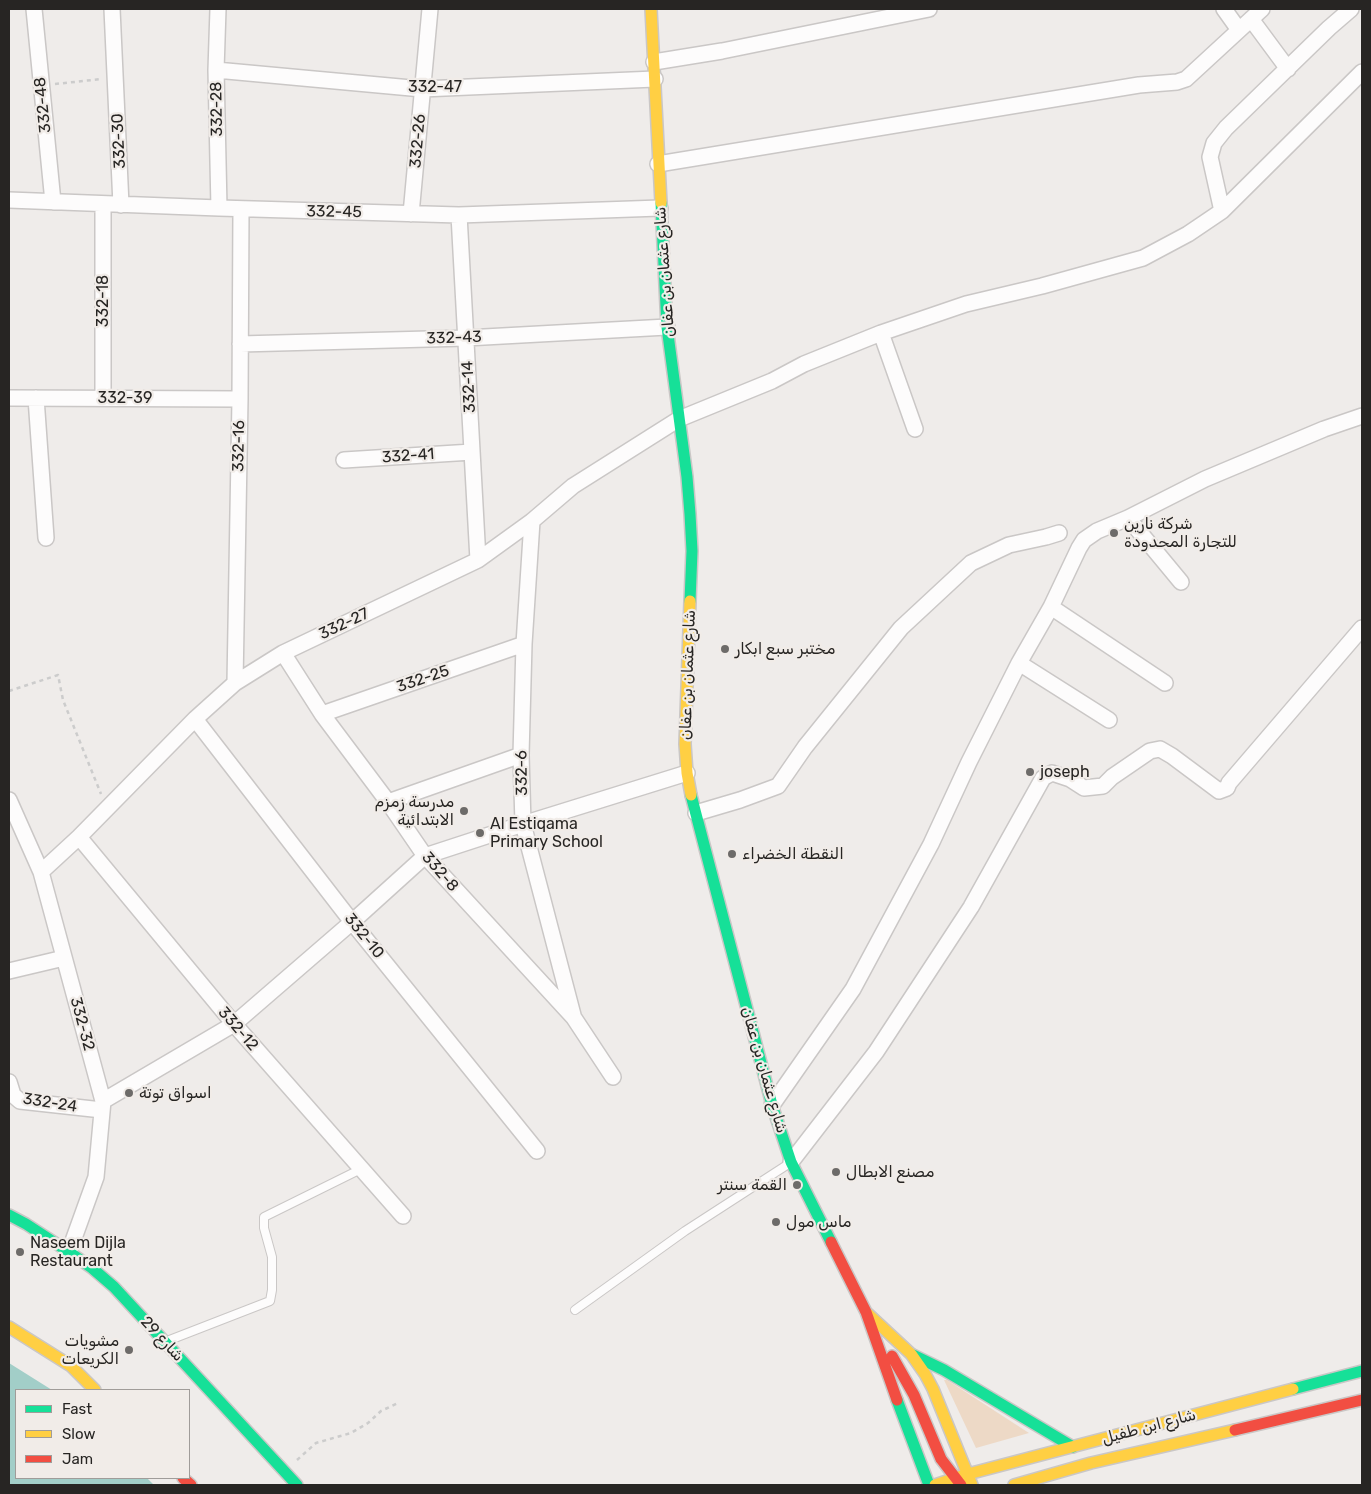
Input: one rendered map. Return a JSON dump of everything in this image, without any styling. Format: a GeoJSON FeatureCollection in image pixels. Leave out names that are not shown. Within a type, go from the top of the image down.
{"type":"FeatureCollection","features":[{"type":"Feature","properties":{"kind":"street","name":"332-48"},"geometry":{"type":"LineString","coordinates":[[34,9],[53,202]]}},
{"type":"Feature","properties":{"kind":"street","name":"332-30"},"geometry":{"type":"LineString","coordinates":[[112,9],[122,205]]}},
{"type":"Feature","properties":{"kind":"street","name":"332-28"},"geometry":{"type":"LineString","coordinates":[[218,9],[216,70],[219,208]]}},
{"type":"Feature","properties":{"kind":"street","name":"332-26"},"geometry":{"type":"LineString","coordinates":[[411,214],[430,9]]}},
{"type":"Feature","properties":{"kind":"street","name":"شارع عثمان بن عفان"},"geometry":{"type":"LineString","coordinates":[[651,9],[667,327],[687,478],[692,550],[685,744],[687,773],[772,1105],[791,1162],[866,1312],[929,1485]]}},
{"type":"Feature","properties":{"kind":"street"},"geometry":{"type":"LineString","coordinates":[[654,62],[722,51],[929,9]]}},
{"type":"Feature","properties":{"kind":"street"},"geometry":{"type":"LineString","coordinates":[[1224,9],[1239,30]]}},
{"type":"Feature","properties":{"kind":"street"},"geometry":{"type":"LineString","coordinates":[[1222,211],[1210,157],[1214,143],[1226,128],[1351,9]]}},
{"type":"Feature","properties":{"kind":"street"},"geometry":{"type":"LineString","coordinates":[[658,164],[1140,85],[1177,82],[1186,79],[1256,14],[1288,69]]}},
{"type":"Feature","properties":{"kind":"street","name":"332-47"},"geometry":{"type":"LineString","coordinates":[[216,70],[422,89],[655,79]]}},
{"type":"Feature","properties":{"kind":"street","name":"332-27"},"geometry":{"type":"LineString","coordinates":[[41,872],[195,719],[235,682],[283,653],[478,560],[532,521],[573,486],[680,419],[772,381],[804,364],[881,333],[966,304],[1042,286],[1143,258],[1188,234],[1222,211],[1359,82]]}},
{"type":"Feature","properties":{"kind":"street","name":"332-45"},"geometry":{"type":"LineString","coordinates":[[9,200],[411,214],[660,208]]}},
{"type":"Feature","properties":{"kind":"street","name":"332-18"},"geometry":{"type":"LineString","coordinates":[[103,204],[103,398]]}},
{"type":"Feature","properties":{"kind":"street","name":"332-16"},"geometry":{"type":"LineString","coordinates":[[235,682],[241,209]]}},
{"type":"Feature","properties":{"kind":"street","name":"332-14"},"geometry":{"type":"LineString","coordinates":[[459,214],[478,560]]}},
{"type":"Feature","properties":{"kind":"street","name":"332-43"},"geometry":{"type":"LineString","coordinates":[[240,344],[466,338],[667,327]]}},
{"type":"Feature","properties":{"kind":"street"},"geometry":{"type":"LineString","coordinates":[[881,333],[915,429]]}},
{"type":"Feature","properties":{"kind":"street","name":"332-39"},"geometry":{"type":"LineString","coordinates":[[9,398],[240,399]]}},
{"type":"Feature","properties":{"kind":"street"},"geometry":{"type":"LineString","coordinates":[[36,398],[46,538]]}},
{"type":"Feature","properties":{"kind":"street"},"geometry":{"type":"LineString","coordinates":[[772,1105],[852,989],[931,844],[1019,662],[1051,606],[1084,540],[1097,531],[1231,468],[1324,428],[1362,416]]}},
{"type":"Feature","properties":{"kind":"street","name":"332-41"},"geometry":{"type":"LineString","coordinates":[[344,460],[472,452]]}},
{"type":"Feature","properties":{"kind":"street"},"geometry":{"type":"LineString","coordinates":[[1128,518],[1181,582]]}},
{"type":"Feature","properties":{"kind":"street","name":"332-6"},"geometry":{"type":"LineString","coordinates":[[532,521],[524,644],[521,755],[524,824],[574,1018]]}},
{"type":"Feature","properties":{"kind":"street"},"geometry":{"type":"LineString","coordinates":[[696,813],[778,786],[804,747],[901,628],[971,563],[1009,545],[1059,533]]}},
{"type":"Feature","properties":{"kind":"street"},"geometry":{"type":"LineString","coordinates":[[1051,606],[1165,683]]}},
{"type":"Feature","properties":{"kind":"street"},"geometry":{"type":"LineString","coordinates":[[791,1162],[876,1052],[971,907],[1043,778],[1052,773],[1070,779],[1084,788],[1103,786],[1112,777],[1150,751],[1160,750],[1172,756],[1218,791],[1227,788],[1229,783],[1362,628]]}},
{"type":"Feature","properties":{"kind":"street","name":"332-25"},"geometry":{"type":"LineString","coordinates":[[322,714],[524,644]]}},
{"type":"Feature","properties":{"kind":"street","name":"332-8"},"geometry":{"type":"LineString","coordinates":[[283,653],[322,714],[388,802],[425,856],[574,1018],[613,1077]]}},
{"type":"Feature","properties":{"kind":"street"},"geometry":{"type":"LineString","coordinates":[[1019,662],[1109,720]]}},
{"type":"Feature","properties":{"kind":"street","name":"332-10"},"geometry":{"type":"LineString","coordinates":[[195,719],[352,922],[536,1151]]}},
{"type":"Feature","properties":{"kind":"street"},"geometry":{"type":"LineString","coordinates":[[388,802],[521,755]]}},
{"type":"Feature","properties":{"kind":"street"},"geometry":{"type":"LineString","coordinates":[[102,1105],[234,1024],[425,856],[687,773]]}},
{"type":"Feature","properties":{"kind":"street","name":"332-32"},"geometry":{"type":"LineString","coordinates":[[9,800],[41,872],[102,1105],[96,1177],[69,1252]]}},
{"type":"Feature","properties":{"kind":"street","name":"332-12"},"geometry":{"type":"LineString","coordinates":[[78,837],[234,1024],[403,1216]]}},
{"type":"Feature","properties":{"kind":"street"},"geometry":{"type":"LineString","coordinates":[[9,971],[64,958]]}},
{"type":"Feature","properties":{"kind":"street","name":"332-24"},"geometry":{"type":"LineString","coordinates":[[9,1082],[13,1095],[20,1101],[102,1105]]}},
{"type":"Feature","properties":{"kind":"street","name":"شارع 29"},"geometry":{"type":"LineString","coordinates":[[9,1215],[69,1252],[114,1287],[297,1485]]}},
{"type":"Feature","properties":{"kind":"street","name":"شارع عثمان بن عفان"},"geometry":{"type":"LineString","coordinates":[[866,1312],[911,1354],[933,1389],[970,1480]]}},
{"type":"Feature","properties":{"kind":"street"},"geometry":{"type":"LineString","coordinates":[[866,1312],[914,1395],[941,1459],[958,1482]]}},
{"type":"Feature","properties":{"kind":"street"},"geometry":{"type":"LineString","coordinates":[[9,1327],[71,1366],[94,1389]]}},
{"type":"Feature","properties":{"kind":"street"},"geometry":{"type":"LineString","coordinates":[[911,1354],[944,1370],[1073,1447]]}},
{"type":"Feature","properties":{"kind":"street","name":"شارع ابن طفيل"},"geometry":{"type":"LineString","coordinates":[[935,1485],[970,1480],[1073,1447],[1362,1371]]}},
{"type":"Feature","properties":{"kind":"street","name":"شارع ابن طفيل"},"geometry":{"type":"LineString","coordinates":[[1014,1485],[1092,1463],[1362,1400]]}},
{"type":"Feature","properties":{"kind":"street"},"geometry":{"type":"LineString","coordinates":[[1079,1478],[1092,1463]]}},
{"type":"Feature","properties":{"kind":"lane"},"geometry":{"type":"LineString","coordinates":[[575,1310],[685,1231],[791,1162]]}},
{"type":"Feature","properties":{"kind":"lane"},"geometry":{"type":"LineString","coordinates":[[165,1342],[270,1300],[272,1290],[272,1257],[264,1228],[264,1217],[361,1169]]}},
{"type":"Feature","properties":{"kind":"path"},"geometry":{"type":"LineString","coordinates":[[41,85],[116,78]]}},
{"type":"Feature","properties":{"kind":"path"},"geometry":{"type":"LineString","coordinates":[[9,691],[58,675],[63,700],[107,808]]}},
{"type":"Feature","properties":{"kind":"path"},"geometry":{"type":"LineString","coordinates":[[284,1471],[316,1444],[351,1432],[368,1423],[381,1411],[398,1403]]}},
{"type":"Feature","properties":{"kind":"shaded area"},"geometry":{"type":"Polygon","coordinates":[[[944,1380],[947,1380],[1029,1433],[976,1448],[944,1380]]]}},
{"type":"Feature","properties":{"kind":"water"},"geometry":{"type":"Polygon","coordinates":[[[9,1363],[50,1389],[15,1389],[15,1479],[148,1479],[154,1485],[9,1485],[9,1363]]]}},
{"type":"Feature","properties":{"kind":"traffic: fast"},"geometry":{"type":"LineString","coordinates":[[661,203],[667,327],[687,477],[690,514],[692,551],[690,601]]}},
{"type":"Feature","properties":{"kind":"traffic: fast"},"geometry":{"type":"LineString","coordinates":[[691,795],[772,1105],[791,1162],[831,1242]]}},
{"type":"Feature","properties":{"kind":"traffic: fast"},"geometry":{"type":"LineString","coordinates":[[9,1215],[69,1252],[114,1287],[297,1485]]}},
{"type":"Feature","properties":{"kind":"traffic: fast"},"geometry":{"type":"LineString","coordinates":[[913,1355],[944,1370],[1073,1447]]}},
{"type":"Feature","properties":{"kind":"traffic: fast"},"geometry":{"type":"LineString","coordinates":[[1293,1389],[1362,1371]]}},
{"type":"Feature","properties":{"kind":"traffic: fast"},"geometry":{"type":"LineString","coordinates":[[897,1400],[929,1485]]}},
{"type":"Feature","properties":{"kind":"traffic: slow"},"geometry":{"type":"LineString","coordinates":[[651,9],[661,203]]}},
{"type":"Feature","properties":{"kind":"traffic: slow"},"geometry":{"type":"LineString","coordinates":[[690,601],[685,744],[691,795]]}},
{"type":"Feature","properties":{"kind":"traffic: slow"},"geometry":{"type":"LineString","coordinates":[[868,1314],[911,1354],[925,1374],[933,1389],[972,1485]]}},
{"type":"Feature","properties":{"kind":"traffic: slow"},"geometry":{"type":"LineString","coordinates":[[9,1327],[71,1366],[94,1389]]}},
{"type":"Feature","properties":{"kind":"traffic: slow"},"geometry":{"type":"LineString","coordinates":[[935,1485],[968,1474],[1293,1389]]}},
{"type":"Feature","properties":{"kind":"traffic: slow"},"geometry":{"type":"LineString","coordinates":[[1014,1485],[1091,1463],[1235,1430]]}},
{"type":"Feature","properties":{"kind":"traffic: jam"},"geometry":{"type":"LineString","coordinates":[[831,1242],[866,1312],[897,1400]]}},
{"type":"Feature","properties":{"kind":"traffic: jam"},"geometry":{"type":"LineString","coordinates":[[892,1356],[914,1395],[941,1459],[961,1485]]}},
{"type":"Feature","properties":{"kind":"traffic: jam"},"geometry":{"type":"LineString","coordinates":[[1235,1430],[1362,1400]]}},
{"type":"Feature","properties":{"kind":"traffic: jam"},"geometry":{"type":"LineString","coordinates":[[184,1479],[191,1485]]}},
{"type":"Feature","properties":{"kind":"place","name":"شركة نارين للتجارة المحدودة"},"geometry":{"type":"Point","coordinates":[1114,533]}},
{"type":"Feature","properties":{"kind":"place","name":"مختبر سبع ابكار"},"geometry":{"type":"Point","coordinates":[725,649]}},
{"type":"Feature","properties":{"kind":"place","name":"joseph"},"geometry":{"type":"Point","coordinates":[1030,772]}},
{"type":"Feature","properties":{"kind":"place","name":"مدرسة زمزم الابتدائية"},"geometry":{"type":"Point","coordinates":[464,811]}},
{"type":"Feature","properties":{"kind":"place","name":"Al Estiqama Primary School"},"geometry":{"type":"Point","coordinates":[480,833]}},
{"type":"Feature","properties":{"kind":"place","name":"النقطة الخضراء"},"geometry":{"type":"Point","coordinates":[732,854]}},
{"type":"Feature","properties":{"kind":"place","name":"اسواق توتة"},"geometry":{"type":"Point","coordinates":[129,1093]}},
{"type":"Feature","properties":{"kind":"place","name":"مصنع الابطال"},"geometry":{"type":"Point","coordinates":[836,1172]}},
{"type":"Feature","properties":{"kind":"place","name":"القمة سنتر"},"geometry":{"type":"Point","coordinates":[797,1185]}},
{"type":"Feature","properties":{"kind":"place","name":"ماس مول"},"geometry":{"type":"Point","coordinates":[776,1222]}},
{"type":"Feature","properties":{"kind":"place","name":"Naseem Dijla Restaurant"},"geometry":{"type":"Point","coordinates":[20,1252]}},
{"type":"Feature","properties":{"kind":"place","name":"مشويات الكريعات"},"geometry":{"type":"Point","coordinates":[129,1350]}}]}
